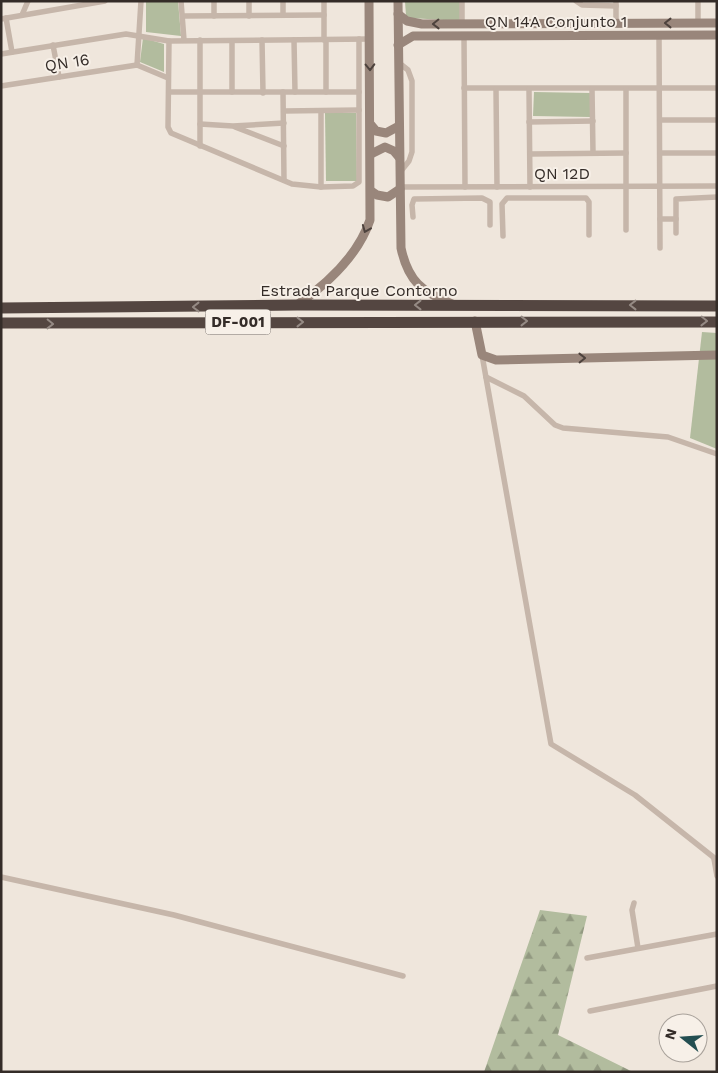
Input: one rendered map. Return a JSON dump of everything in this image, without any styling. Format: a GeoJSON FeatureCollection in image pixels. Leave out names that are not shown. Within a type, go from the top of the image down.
{"type":"FeatureCollection","features":[{"type":"Feature","properties":{"kind":"highway","name":"Estrada Parque Contorno"},"geometry":{"type":"LineString","coordinates":[[1,308],[297,305],[717,306]]}},
{"type":"Feature","properties":{"kind":"highway"},"geometry":{"type":"LineString","coordinates":[[653,320],[661,317],[664,312],[660,307],[654,305]]}},
{"type":"Feature","properties":{"kind":"highway"},"geometry":{"type":"LineString","coordinates":[[272,306],[270,314],[273,322]]}},
{"type":"Feature","properties":{"kind":"highway","name":"Estrada Parque Contorno"},"geometry":{"type":"LineString","coordinates":[[1,324],[653,320],[717,322]]}},
{"type":"Feature","properties":{"kind":"main road"},"geometry":{"type":"LineString","coordinates":[[297,305],[329,280],[358,244],[370,220],[369,1]]}},
{"type":"Feature","properties":{"kind":"main road"},"geometry":{"type":"LineString","coordinates":[[398,1],[401,248],[405,266],[420,287],[435,297],[457,306]]}},
{"type":"Feature","properties":{"kind":"main road","name":"QN 14A Conjunto 1"},"geometry":{"type":"LineString","coordinates":[[398,14],[414,23],[717,23]]}},
{"type":"Feature","properties":{"kind":"main road"},"geometry":{"type":"LineString","coordinates":[[551,23],[554,28],[551,36]]}},
{"type":"Feature","properties":{"kind":"main road"},"geometry":{"type":"LineString","coordinates":[[568,36],[563,30],[569,23]]}},
{"type":"Feature","properties":{"kind":"main road","name":"QN 14A Conjunto 1"},"geometry":{"type":"LineString","coordinates":[[398,45],[413,36],[717,35]]}},
{"type":"Feature","properties":{"kind":"main road"},"geometry":{"type":"LineString","coordinates":[[371,126],[376,131],[386,133],[399,126]]}},
{"type":"Feature","properties":{"kind":"main road"},"geometry":{"type":"LineString","coordinates":[[371,154],[385,147],[394,151],[399,157]]}},
{"type":"Feature","properties":{"kind":"main road"},"geometry":{"type":"LineString","coordinates":[[371,191],[377,195],[388,197],[400,188]]}},
{"type":"Feature","properties":{"kind":"main road"},"geometry":{"type":"LineString","coordinates":[[475,321],[482,355],[496,360],[717,355]]}},
{"type":"Feature","properties":{"kind":"street"},"geometry":{"type":"LineString","coordinates":[[22,15],[28,1]]}},
{"type":"Feature","properties":{"kind":"street"},"geometry":{"type":"LineString","coordinates":[[12,52],[4,18],[105,1]]}},
{"type":"Feature","properties":{"kind":"street"},"geometry":{"type":"LineString","coordinates":[[141,1],[137,65],[168,78]]}},
{"type":"Feature","properties":{"kind":"street"},"geometry":{"type":"LineString","coordinates":[[182,1],[184,40]]}},
{"type":"Feature","properties":{"kind":"street"},"geometry":{"type":"LineString","coordinates":[[214,1],[214,16]]}},
{"type":"Feature","properties":{"kind":"street"},"geometry":{"type":"LineString","coordinates":[[249,1],[249,16]]}},
{"type":"Feature","properties":{"kind":"street"},"geometry":{"type":"LineString","coordinates":[[283,1],[283,15]]}},
{"type":"Feature","properties":{"kind":"street"},"geometry":{"type":"LineString","coordinates":[[324,1],[326,92]]}},
{"type":"Feature","properties":{"kind":"street"},"geometry":{"type":"LineString","coordinates":[[462,1],[462,24]]}},
{"type":"Feature","properties":{"kind":"street"},"geometry":{"type":"LineString","coordinates":[[576,1],[582,5],[616,3],[616,23]]}},
{"type":"Feature","properties":{"kind":"street"},"geometry":{"type":"LineString","coordinates":[[698,1],[698,23]]}},
{"type":"Feature","properties":{"kind":"street"},"geometry":{"type":"LineString","coordinates":[[183,16],[324,15]]}},
{"type":"Feature","properties":{"kind":"street"},"geometry":{"type":"LineString","coordinates":[[1,54],[126,34],[169,41],[369,38]]}},
{"type":"Feature","properties":{"kind":"street"},"geometry":{"type":"LineString","coordinates":[[659,35],[660,248]]}},
{"type":"Feature","properties":{"kind":"street"},"geometry":{"type":"LineString","coordinates":[[464,36],[465,188]]}},
{"type":"Feature","properties":{"kind":"street"},"geometry":{"type":"LineString","coordinates":[[169,41],[168,130],[174,136],[284,180],[302,186],[322,187],[353,186],[359,182],[359,39]]}},
{"type":"Feature","properties":{"kind":"street"},"geometry":{"type":"LineString","coordinates":[[200,40],[200,146]]}},
{"type":"Feature","properties":{"kind":"street"},"geometry":{"type":"LineString","coordinates":[[262,40],[263,93]]}},
{"type":"Feature","properties":{"kind":"street"},"geometry":{"type":"LineString","coordinates":[[294,40],[295,92]]}},
{"type":"Feature","properties":{"kind":"street"},"geometry":{"type":"LineString","coordinates":[[232,41],[232,92]]}},
{"type":"Feature","properties":{"kind":"street"},"geometry":{"type":"LineString","coordinates":[[53,45],[58,77]]}},
{"type":"Feature","properties":{"kind":"street"},"geometry":{"type":"LineString","coordinates":[[398,62],[408,70],[412,81],[412,152],[409,162],[400,172]]}},
{"type":"Feature","properties":{"kind":"street","name":"QN 16"},"geometry":{"type":"LineString","coordinates":[[1,86],[137,65]]}},
{"type":"Feature","properties":{"kind":"street"},"geometry":{"type":"LineString","coordinates":[[464,88],[717,88]]}},
{"type":"Feature","properties":{"kind":"street"},"geometry":{"type":"LineString","coordinates":[[626,88],[626,230]]}},
{"type":"Feature","properties":{"kind":"street"},"geometry":{"type":"LineString","coordinates":[[496,89],[497,187]]}},
{"type":"Feature","properties":{"kind":"street"},"geometry":{"type":"LineString","coordinates":[[529,89],[530,187]]}},
{"type":"Feature","properties":{"kind":"street"},"geometry":{"type":"LineString","coordinates":[[592,89],[593,153]]}},
{"type":"Feature","properties":{"kind":"street"},"geometry":{"type":"LineString","coordinates":[[169,92],[360,92]]}},
{"type":"Feature","properties":{"kind":"street"},"geometry":{"type":"LineString","coordinates":[[284,92],[284,180]]}},
{"type":"Feature","properties":{"kind":"street"},"geometry":{"type":"LineString","coordinates":[[284,111],[359,110]]}},
{"type":"Feature","properties":{"kind":"street"},"geometry":{"type":"LineString","coordinates":[[321,111],[322,187]]}},
{"type":"Feature","properties":{"kind":"street"},"geometry":{"type":"LineString","coordinates":[[660,120],[717,120]]}},
{"type":"Feature","properties":{"kind":"street"},"geometry":{"type":"LineString","coordinates":[[529,122],[593,121]]}},
{"type":"Feature","properties":{"kind":"street"},"geometry":{"type":"LineString","coordinates":[[200,124],[233,126],[284,123]]}},
{"type":"Feature","properties":{"kind":"street"},"geometry":{"type":"LineString","coordinates":[[233,126],[284,146]]}},
{"type":"Feature","properties":{"kind":"street"},"geometry":{"type":"LineString","coordinates":[[359,136],[371,136]]}},
{"type":"Feature","properties":{"kind":"street"},"geometry":{"type":"LineString","coordinates":[[530,154],[626,153]]}},
{"type":"Feature","properties":{"kind":"street"},"geometry":{"type":"LineString","coordinates":[[660,154],[717,153]]}},
{"type":"Feature","properties":{"kind":"street","name":"QN 12D"},"geometry":{"type":"LineString","coordinates":[[400,188],[717,186]]}},
{"type":"Feature","properties":{"kind":"street"},"geometry":{"type":"LineString","coordinates":[[546,187],[546,199]]}},
{"type":"Feature","properties":{"kind":"street"},"geometry":{"type":"LineString","coordinates":[[452,188],[452,198]]}},
{"type":"Feature","properties":{"kind":"street"},"geometry":{"type":"LineString","coordinates":[[676,233],[675,203],[678,198],[717,197]]}},
{"type":"Feature","properties":{"kind":"street"},"geometry":{"type":"LineString","coordinates":[[413,217],[412,205],[414,199],[482,198],[489,200],[490,225]]}},
{"type":"Feature","properties":{"kind":"street"},"geometry":{"type":"LineString","coordinates":[[503,236],[503,200],[546,199],[588,199],[589,235]]}},
{"type":"Feature","properties":{"kind":"street"},"geometry":{"type":"LineString","coordinates":[[660,219],[676,219]]}},
{"type":"Feature","properties":{"kind":"street"},"geometry":{"type":"LineString","coordinates":[[482,355],[551,744],[635,795],[715,859],[717,876]]}},
{"type":"Feature","properties":{"kind":"street"},"geometry":{"type":"LineString","coordinates":[[486,377],[524,396],[555,424],[563,428],[668,437],[717,454]]}},
{"type":"Feature","properties":{"kind":"street"},"geometry":{"type":"LineString","coordinates":[[1,877],[174,915],[403,976]]}},
{"type":"Feature","properties":{"kind":"street"},"geometry":{"type":"LineString","coordinates":[[634,903],[632,910],[638,948]]}},
{"type":"Feature","properties":{"kind":"street"},"geometry":{"type":"LineString","coordinates":[[587,958],[717,934]]}},
{"type":"Feature","properties":{"kind":"street"},"geometry":{"type":"LineString","coordinates":[[590,1011],[717,986]]}},
{"type":"Feature","properties":{"kind":"green space"},"geometry":{"type":"Polygon","coordinates":[[[146,1],[178,1],[181,36],[146,32],[146,1]]]}},
{"type":"Feature","properties":{"kind":"green space"},"geometry":{"type":"Polygon","coordinates":[[[405,1],[460,1],[460,21],[411,18],[406,16],[405,1]]]}},
{"type":"Feature","properties":{"kind":"green space"},"geometry":{"type":"Polygon","coordinates":[[[143,38],[164,44],[164,72],[140,62],[143,38]]]}},
{"type":"Feature","properties":{"kind":"green space"},"geometry":{"type":"Polygon","coordinates":[[[534,92],[590,93],[590,117],[533,116],[534,92]]]}},
{"type":"Feature","properties":{"kind":"green space"},"geometry":{"type":"Polygon","coordinates":[[[325,113],[356,113],[357,181],[326,181],[325,113]]]}},
{"type":"Feature","properties":{"kind":"green space"},"geometry":{"type":"Polygon","coordinates":[[[702,332],[717,333],[717,449],[690,438],[702,332]]]}},
{"type":"Feature","properties":{"kind":"green space"},"geometry":{"type":"Polygon","coordinates":[[[540,910],[587,916],[558,1035],[633,1072],[484,1072],[540,910]]]}}]}
